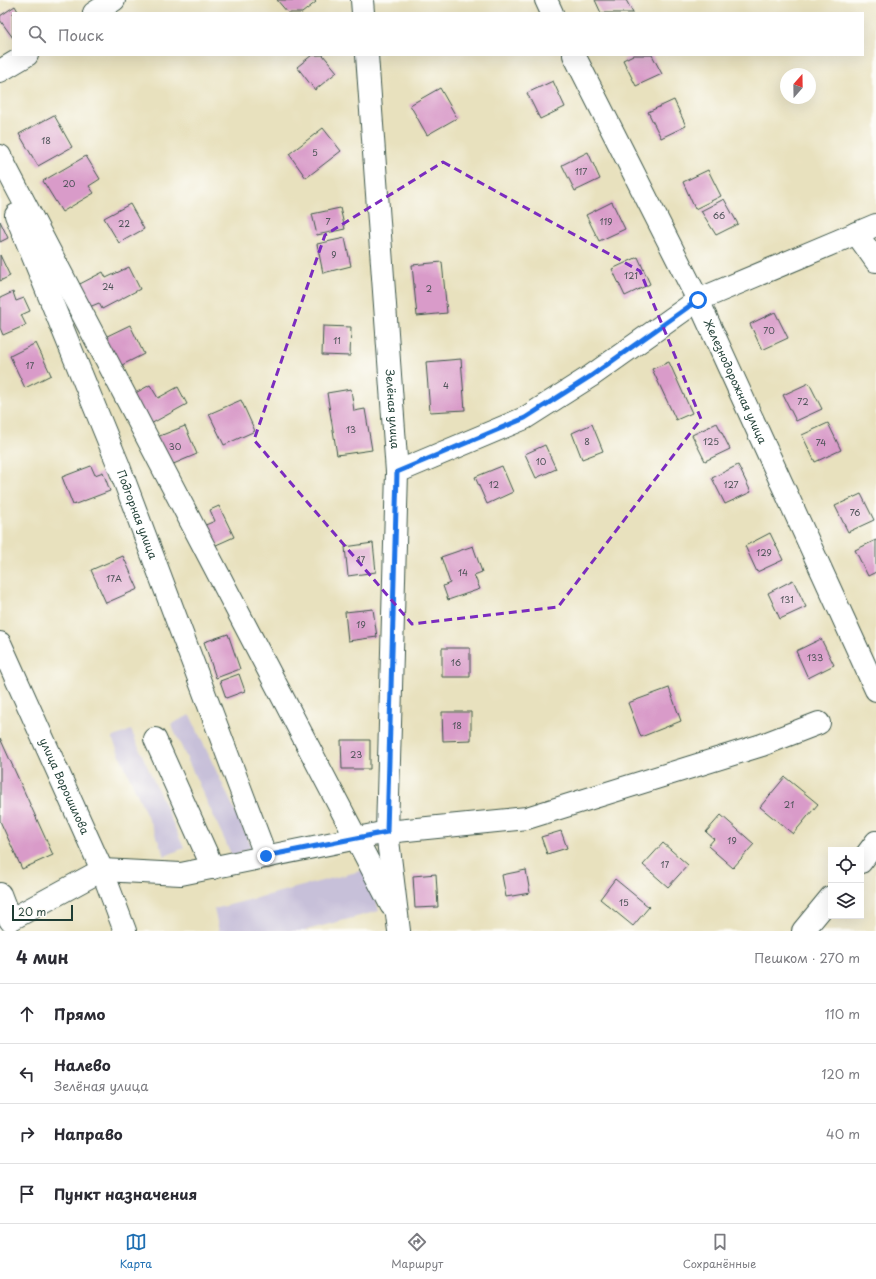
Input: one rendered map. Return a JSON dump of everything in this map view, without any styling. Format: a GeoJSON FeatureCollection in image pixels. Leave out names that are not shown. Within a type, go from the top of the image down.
{"type":"FeatureCollection","features":[{"type":"Feature","properties":{"kind":"street"},"geometry":{"type":"LineString","coordinates":[[96,12],[114,0]]}},
{"type":"Feature","properties":{"kind":"street"},"geometry":{"type":"LineString","coordinates":[[362,0],[364,12]]}},
{"type":"Feature","properties":{"kind":"street"},"geometry":{"type":"LineString","coordinates":[[546,0],[552,12]]}},
{"type":"Feature","properties":{"kind":"street"},"geometry":{"type":"LineString","coordinates":[[0,71],[25,56]]}},
{"type":"Feature","properties":{"kind":"street","name":"Зелёная улица"},"geometry":{"type":"LineString","coordinates":[[367,56],[397,472],[387,832],[399,925]]}},
{"type":"Feature","properties":{"kind":"street","name":"Железнодорожная улица"},"geometry":{"type":"LineString","coordinates":[[575,56],[698,300],[876,690]]}},
{"type":"Feature","properties":{"kind":"street"},"geometry":{"type":"LineString","coordinates":[[0,156],[399,925]]}},
{"type":"Feature","properties":{"kind":"street","name":"Подгорная улица"},"geometry":{"type":"LineString","coordinates":[[0,175],[118,464],[266,856]]}},
{"type":"Feature","properties":{"kind":"street"},"geometry":{"type":"LineString","coordinates":[[397,472],[525,418],[591,376],[698,300],[876,225]]}},
{"type":"Feature","properties":{"kind":"street"},"geometry":{"type":"LineString","coordinates":[[856,233],[876,261]]}},
{"type":"Feature","properties":{"kind":"street","name":"улица Ворошилова"},"geometry":{"type":"LineString","coordinates":[[0,643],[102,870],[125,931]]}},
{"type":"Feature","properties":{"kind":"street"},"geometry":{"type":"LineString","coordinates":[[0,894],[8,926],[102,870],[181,874],[387,832],[527,818],[762,745],[819,723]]}},
{"type":"Feature","properties":{"kind":"street"},"geometry":{"type":"LineString","coordinates":[[155,739],[213,868]]}},
{"type":"Feature","properties":{"kind":"street"},"geometry":{"type":"LineString","coordinates":[[864,858],[876,842]]}},
{"type":"Feature","properties":{"kind":"street"},"geometry":{"type":"LineString","coordinates":[[803,931],[828,901]]}},
{"type":"Feature","properties":{"kind":"highlighted area"},"geometry":{"type":"Polygon","coordinates":[[[443,162],[640,271],[701,419],[558,607],[412,624],[254,440],[325,235],[443,162]]]}},
{"type":"Feature","properties":{"kind":"shaded area"},"geometry":{"type":"Polygon","coordinates":[[[190,715],[252,847],[232,856],[171,724],[190,715]]]}},
{"type":"Feature","properties":{"kind":"shaded area"},"geometry":{"type":"Polygon","coordinates":[[[131,730],[184,848],[165,856],[112,738],[131,730]]]}},
{"type":"Feature","properties":{"kind":"shaded area"},"geometry":{"type":"Polygon","coordinates":[[[368,869],[379,911],[303,931],[219,931],[214,909],[368,869]]]}},
{"type":"Feature","properties":{"kind":"building"},"geometry":{"type":"Polygon","coordinates":[[[277,0],[314,0],[316,2],[303,12],[287,12],[277,0]]]}},
{"type":"Feature","properties":{"kind":"building"},"geometry":{"type":"Polygon","coordinates":[[[595,0],[626,0],[632,12],[601,12],[595,0]]]}},
{"type":"Feature","properties":{"kind":"building"},"geometry":{"type":"Polygon","coordinates":[[[15,6],[18,12],[12,12],[12,37],[0,20],[0,16],[15,6]]]}},
{"type":"Feature","properties":{"kind":"building"},"geometry":{"type":"Polygon","coordinates":[[[311,56],[324,56],[337,72],[315,90],[297,67],[311,56]]]}},
{"type":"Feature","properties":{"kind":"building"},"geometry":{"type":"Polygon","coordinates":[[[631,56],[653,56],[662,74],[636,86],[623,60],[631,56]]]}},
{"type":"Feature","properties":{"kind":"building"},"geometry":{"type":"Polygon","coordinates":[[[553,81],[565,107],[540,119],[527,93],[553,81]]]}},
{"type":"Feature","properties":{"kind":"building"},"geometry":{"type":"Polygon","coordinates":[[[440,88],[457,118],[427,135],[410,105],[440,88]]]}},
{"type":"Feature","properties":{"kind":"building"},"geometry":{"type":"Polygon","coordinates":[[[674,100],[686,126],[661,138],[648,112],[674,100]]]}},
{"type":"Feature","properties":{"kind":"building"},"geometry":{"type":"Polygon","coordinates":[[[54,115],[72,147],[38,166],[19,134],[54,115]]]}},
{"type":"Feature","properties":{"kind":"building"},"geometry":{"type":"Polygon","coordinates":[[[323,128],[341,151],[306,178],[289,154],[323,128]]]}},
{"type":"Feature","properties":{"kind":"building"},"geometry":{"type":"Polygon","coordinates":[[[588,152],[600,179],[575,191],[562,165],[588,152]]]}},
{"type":"Feature","properties":{"kind":"building"},"geometry":{"type":"Polygon","coordinates":[[[86,156],[100,179],[89,186],[94,193],[62,212],[43,181],[86,156]]]}},
{"type":"Feature","properties":{"kind":"building"},"geometry":{"type":"Polygon","coordinates":[[[708,170],[721,196],[695,209],[683,182],[708,170]]]}},
{"type":"Feature","properties":{"kind":"building"},"geometry":{"type":"Polygon","coordinates":[[[724,199],[738,224],[716,235],[701,211],[724,199]]]}},
{"type":"Feature","properties":{"kind":"building"},"geometry":{"type":"Polygon","coordinates":[[[612,202],[625,229],[599,241],[586,215],[612,202]]]}},
{"type":"Feature","properties":{"kind":"building"},"geometry":{"type":"Polygon","coordinates":[[[130,204],[144,229],[119,243],[104,218],[130,204]]]}},
{"type":"Feature","properties":{"kind":"building"},"geometry":{"type":"Polygon","coordinates":[[[340,208],[345,229],[317,235],[312,214],[340,208]]]}},
{"type":"Feature","properties":{"kind":"building"},"geometry":{"type":"Polygon","coordinates":[[[0,221],[8,238],[0,242],[0,221]]]}},
{"type":"Feature","properties":{"kind":"building"},"geometry":{"type":"Polygon","coordinates":[[[345,238],[351,266],[323,273],[317,244],[345,238]]]}},
{"type":"Feature","properties":{"kind":"building"},"geometry":{"type":"Polygon","coordinates":[[[0,255],[10,276],[0,281],[0,255]]]}},
{"type":"Feature","properties":{"kind":"building"},"geometry":{"type":"Polygon","coordinates":[[[638,257],[650,284],[625,296],[612,269],[638,257]]]}},
{"type":"Feature","properties":{"kind":"building"},"geometry":{"type":"Polygon","coordinates":[[[442,262],[447,313],[417,316],[412,265],[442,262]]]}},
{"type":"Feature","properties":{"kind":"building"},"geometry":{"type":"Polygon","coordinates":[[[129,267],[140,289],[102,309],[99,303],[87,308],[76,286],[103,272],[106,278],[129,267]]]}},
{"type":"Feature","properties":{"kind":"building"},"geometry":{"type":"Polygon","coordinates":[[[13,292],[16,301],[24,298],[30,311],[21,315],[26,325],[3,335],[0,328],[0,298],[13,292]]]}},
{"type":"Feature","properties":{"kind":"building"},"geometry":{"type":"Polygon","coordinates":[[[775,312],[788,338],[762,350],[750,324],[775,312]]]}},
{"type":"Feature","properties":{"kind":"building"},"geometry":{"type":"Polygon","coordinates":[[[130,325],[144,354],[116,368],[101,339],[130,325]]]}},
{"type":"Feature","properties":{"kind":"building"},"geometry":{"type":"Polygon","coordinates":[[[323,326],[351,327],[350,356],[322,355],[323,326]]]}},
{"type":"Feature","properties":{"kind":"building"},"geometry":{"type":"Polygon","coordinates":[[[36,343],[51,375],[25,388],[10,356],[36,343]]]}},
{"type":"Feature","properties":{"kind":"building"},"geometry":{"type":"Polygon","coordinates":[[[461,359],[465,410],[430,412],[426,362],[461,359]]]}},
{"type":"Feature","properties":{"kind":"building"},"geometry":{"type":"Polygon","coordinates":[[[669,362],[692,413],[676,420],[652,369],[669,362]]]}},
{"type":"Feature","properties":{"kind":"building"},"geometry":{"type":"Polygon","coordinates":[[[809,383],[822,409],[796,421],[783,395],[809,383]]]}},
{"type":"Feature","properties":{"kind":"building"},"geometry":{"type":"Polygon","coordinates":[[[150,385],[158,398],[178,387],[187,404],[147,426],[130,396],[150,385]]]}},
{"type":"Feature","properties":{"kind":"building"},"geometry":{"type":"Polygon","coordinates":[[[351,389],[354,411],[365,409],[372,450],[337,455],[327,393],[351,389]]]}},
{"type":"Feature","properties":{"kind":"building"},"geometry":{"type":"Polygon","coordinates":[[[241,400],[255,431],[224,445],[209,414],[241,400]]]}},
{"type":"Feature","properties":{"kind":"building"},"geometry":{"type":"Polygon","coordinates":[[[717,423],[730,449],[705,461],[692,435],[717,423]]]}},
{"type":"Feature","properties":{"kind":"building"},"geometry":{"type":"Polygon","coordinates":[[[828,423],[841,450],[815,462],[802,435],[828,423]]]}},
{"type":"Feature","properties":{"kind":"building"},"geometry":{"type":"Polygon","coordinates":[[[592,424],[603,451],[582,459],[572,433],[592,424]]]}},
{"type":"Feature","properties":{"kind":"building"},"geometry":{"type":"Polygon","coordinates":[[[185,426],[197,454],[164,468],[152,439],[185,426]]]}},
{"type":"Feature","properties":{"kind":"building"},"geometry":{"type":"Polygon","coordinates":[[[545,445],[556,469],[536,478],[525,454],[545,445]]]}},
{"type":"Feature","properties":{"kind":"building"},"geometry":{"type":"Polygon","coordinates":[[[738,465],[751,492],[725,504],[712,478],[738,465]]]}},
{"type":"Feature","properties":{"kind":"building"},"geometry":{"type":"Polygon","coordinates":[[[91,466],[95,475],[103,472],[110,491],[73,505],[62,477],[91,466]]]}},
{"type":"Feature","properties":{"kind":"building"},"geometry":{"type":"Polygon","coordinates":[[[502,466],[513,492],[487,504],[475,477],[502,466]]]}},
{"type":"Feature","properties":{"kind":"building"},"geometry":{"type":"Polygon","coordinates":[[[861,494],[874,520],[848,532],[835,506],[861,494]]]}},
{"type":"Feature","properties":{"kind":"building"},"geometry":{"type":"Polygon","coordinates":[[[219,506],[234,537],[205,550],[196,529],[215,521],[210,510],[219,506]]]}},
{"type":"Feature","properties":{"kind":"building"},"geometry":{"type":"Polygon","coordinates":[[[770,533],[783,560],[757,572],[745,546],[770,533]]]}},
{"type":"Feature","properties":{"kind":"building"},"geometry":{"type":"Polygon","coordinates":[[[876,540],[876,572],[868,576],[855,550],[876,540]]]}},
{"type":"Feature","properties":{"kind":"building"},"geometry":{"type":"Polygon","coordinates":[[[373,543],[376,572],[348,576],[345,547],[373,543]]]}},
{"type":"Feature","properties":{"kind":"building"},"geometry":{"type":"Polygon","coordinates":[[[473,546],[482,572],[474,575],[480,589],[448,600],[443,586],[450,583],[441,557],[473,546]]]}},
{"type":"Feature","properties":{"kind":"building"},"geometry":{"type":"Polygon","coordinates":[[[123,556],[138,589],[106,603],[91,570],[123,556]]]}},
{"type":"Feature","properties":{"kind":"building"},"geometry":{"type":"Polygon","coordinates":[[[793,580],[806,607],[780,619],[768,593],[793,580]]]}},
{"type":"Feature","properties":{"kind":"building"},"geometry":{"type":"Polygon","coordinates":[[[373,609],[377,637],[348,641],[345,612],[373,609]]]}},
{"type":"Feature","properties":{"kind":"building"},"geometry":{"type":"Polygon","coordinates":[[[228,634],[240,669],[216,678],[204,642],[228,634]]]}},
{"type":"Feature","properties":{"kind":"building"},"geometry":{"type":"Polygon","coordinates":[[[821,639],[834,665],[808,678],[796,651],[821,639]]]}},
{"type":"Feature","properties":{"kind":"building"},"geometry":{"type":"Polygon","coordinates":[[[442,648],[470,648],[470,677],[442,677],[442,648]]]}},
{"type":"Feature","properties":{"kind":"building"},"geometry":{"type":"Polygon","coordinates":[[[239,674],[245,691],[226,698],[220,681],[239,674]]]}},
{"type":"Feature","properties":{"kind":"building"},"geometry":{"type":"Polygon","coordinates":[[[669,688],[681,721],[641,737],[628,703],[669,688]]]}},
{"type":"Feature","properties":{"kind":"building"},"geometry":{"type":"Polygon","coordinates":[[[442,712],[471,712],[471,740],[443,741],[442,712]]]}},
{"type":"Feature","properties":{"kind":"building"},"geometry":{"type":"Polygon","coordinates":[[[0,738],[53,855],[22,869],[0,821],[0,738]]]}},
{"type":"Feature","properties":{"kind":"building"},"geometry":{"type":"Polygon","coordinates":[[[341,740],[370,740],[370,769],[342,769],[341,740]]]}},
{"type":"Feature","properties":{"kind":"building"},"geometry":{"type":"Polygon","coordinates":[[[785,777],[818,804],[793,834],[760,807],[785,777]]]}},
{"type":"Feature","properties":{"kind":"building"},"geometry":{"type":"Polygon","coordinates":[[[721,815],[754,844],[733,868],[708,846],[714,839],[706,832],[721,815]]]}},
{"type":"Feature","properties":{"kind":"building"},"geometry":{"type":"Polygon","coordinates":[[[561,831],[567,848],[547,854],[541,837],[561,831]]]}},
{"type":"Feature","properties":{"kind":"building"},"geometry":{"type":"Polygon","coordinates":[[[663,843],[688,865],[668,887],[643,865],[663,843]]]}},
{"type":"Feature","properties":{"kind":"building"},"geometry":{"type":"Polygon","coordinates":[[[526,870],[530,893],[506,897],[502,875],[526,870]]]}},
{"type":"Feature","properties":{"kind":"building"},"geometry":{"type":"Polygon","coordinates":[[[436,874],[438,907],[415,908],[413,876],[436,874]]]}},
{"type":"Feature","properties":{"kind":"building"},"geometry":{"type":"Polygon","coordinates":[[[615,879],[649,907],[633,926],[600,899],[615,879]]]}},
{"type":"Feature","properties":{"kind":"route"},"geometry":{"type":"LineString","coordinates":[[266,856],[387,832],[397,472],[525,418],[591,376],[698,300]]}}]}
